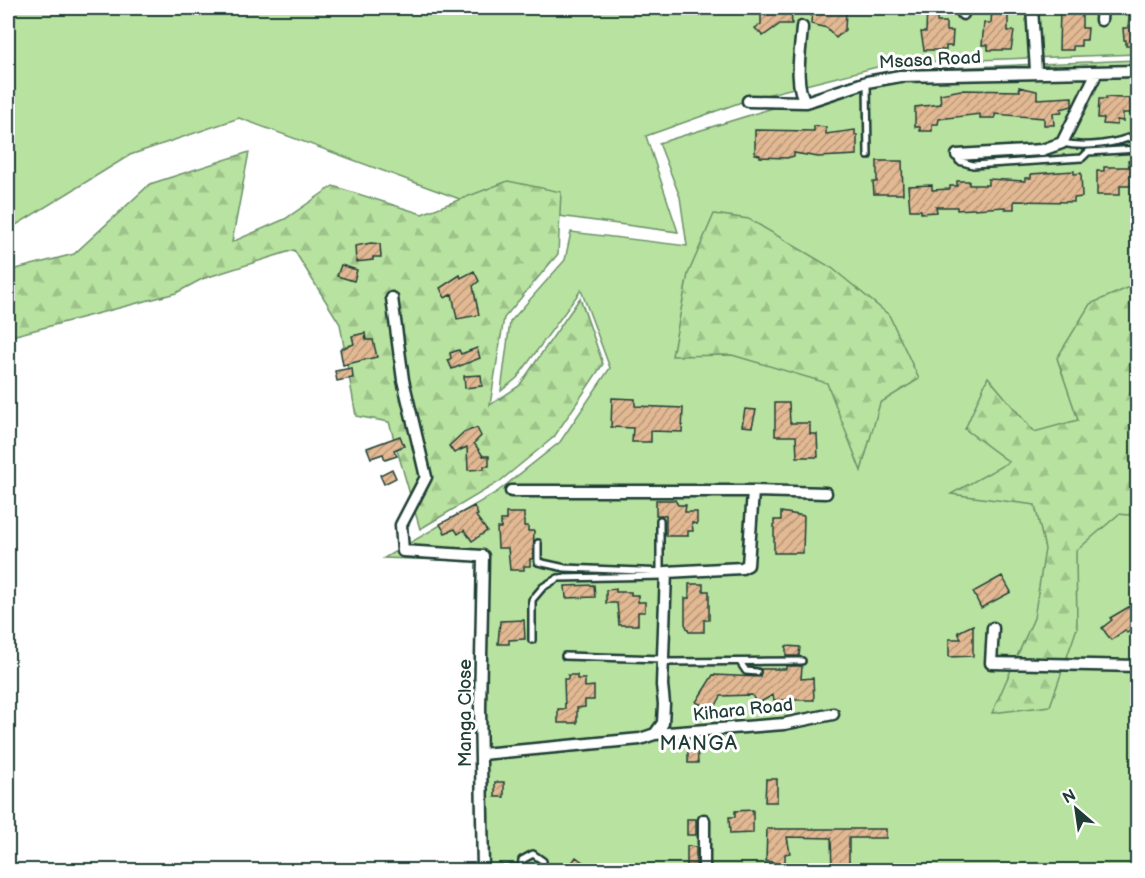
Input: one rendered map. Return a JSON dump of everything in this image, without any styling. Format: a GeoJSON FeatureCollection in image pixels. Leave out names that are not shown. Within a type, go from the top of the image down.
{"type":"FeatureCollection","features":[{"type":"Feature","properties":{"kind":"street"},"geometry":{"type":"LineString","coordinates":[[1032,8],[1036,71]]}},
{"type":"Feature","properties":{"kind":"street"},"geometry":{"type":"LineString","coordinates":[[1101,20],[1102,8]]}},
{"type":"Feature","properties":{"kind":"street"},"geometry":{"type":"LineString","coordinates":[[802,27],[798,82],[799,92],[806,102]]}},
{"type":"Feature","properties":{"kind":"street","name":"Msasa Road"},"geometry":{"type":"LineString","coordinates":[[748,101],[806,102],[867,82],[900,76],[1036,71],[1137,71]]}},
{"type":"Feature","properties":{"kind":"street"},"geometry":{"type":"LineString","coordinates":[[957,155],[1042,150],[1062,143],[1097,72]]}},
{"type":"Feature","properties":{"kind":"street","name":"Manga Close"},"geometry":{"type":"LineString","coordinates":[[392,298],[403,380],[426,477],[401,525],[403,551],[483,556],[483,870]]}},
{"type":"Feature","properties":{"kind":"street"},"geometry":{"type":"LineString","coordinates":[[511,491],[826,493]]}},
{"type":"Feature","properties":{"kind":"street"},"geometry":{"type":"LineString","coordinates":[[656,734],[663,723],[664,573],[742,568],[748,565],[753,491]]}},
{"type":"Feature","properties":{"kind":"street"},"geometry":{"type":"LineString","coordinates":[[993,628],[991,663],[1137,666]]}},
{"type":"Feature","properties":{"kind":"street","name":"Kihara Road"},"geometry":{"type":"LineString","coordinates":[[482,754],[640,739],[656,734],[784,724],[833,714]]}},
{"type":"Feature","properties":{"kind":"street"},"geometry":{"type":"LineString","coordinates":[[704,820],[705,870]]}},
{"type":"Feature","properties":{"kind":"lane"},"geometry":{"type":"LineString","coordinates":[[867,82],[868,156]]}},
{"type":"Feature","properties":{"kind":"lane"},"geometry":{"type":"LineString","coordinates":[[1062,143],[1074,146],[1125,141],[1137,134]]}},
{"type":"Feature","properties":{"kind":"lane"},"geometry":{"type":"LineString","coordinates":[[957,155],[959,161],[974,165],[1082,158],[1088,152],[1137,149]]}},
{"type":"Feature","properties":{"kind":"lane"},"geometry":{"type":"LineString","coordinates":[[660,520],[664,573]]}},
{"type":"Feature","properties":{"kind":"lane"},"geometry":{"type":"LineString","coordinates":[[538,543],[538,562],[564,568],[664,573]]}},
{"type":"Feature","properties":{"kind":"lane"},"geometry":{"type":"LineString","coordinates":[[532,640],[532,600],[543,587],[558,578],[664,573]]}},
{"type":"Feature","properties":{"kind":"lane"},"geometry":{"type":"LineString","coordinates":[[565,656],[663,661],[801,662]]}},
{"type":"Feature","properties":{"kind":"lane"},"geometry":{"type":"LineString","coordinates":[[740,662],[746,671],[757,672]]}},
{"type":"Feature","properties":{"kind":"lane"},"geometry":{"type":"LineString","coordinates":[[483,870],[521,869],[525,857],[533,855],[543,861],[543,870]]}},
{"type":"Feature","properties":{"kind":"green space"},"geometry":{"type":"Polygon","coordinates":[[[8,8],[1137,8],[1137,54],[893,63],[750,99],[646,136],[678,232],[476,205],[239,118],[130,155],[8,230],[8,8]]]}},
{"type":"Feature","properties":{"kind":"green space"},"geometry":{"type":"Polygon","coordinates":[[[1137,60],[1137,870],[488,870],[477,561],[384,558],[497,492],[560,442],[610,368],[581,290],[517,378],[501,391],[510,322],[565,260],[571,232],[687,246],[680,197],[659,143],[897,70],[1137,60]]]}},
{"type":"Feature","properties":{"kind":"green space"},"geometry":{"type":"Polygon","coordinates":[[[249,152],[232,242],[285,219],[333,186],[422,214],[508,181],[561,192],[558,254],[504,318],[490,405],[519,386],[580,298],[603,364],[554,437],[499,482],[420,529],[389,422],[356,416],[340,324],[294,250],[202,279],[176,293],[8,337],[8,271],[74,254],[150,184],[249,152]]]}},
{"type":"Feature","properties":{"kind":"green space"},"geometry":{"type":"Polygon","coordinates":[[[714,214],[749,219],[832,268],[889,315],[919,379],[880,403],[861,471],[827,383],[732,355],[672,356],[688,274],[714,214]]]}},
{"type":"Feature","properties":{"kind":"green space"},"geometry":{"type":"Polygon","coordinates":[[[1137,284],[1137,516],[1119,514],[1076,551],[1077,628],[1050,706],[992,713],[1034,618],[1045,549],[1035,505],[951,494],[1009,462],[965,429],[988,377],[1034,432],[1078,420],[1057,358],[1090,304],[1137,284]]]}},
{"type":"Feature","properties":{"kind":"building"},"geometry":{"type":"Polygon","coordinates":[[[791,8],[792,24],[780,24],[763,36],[755,28],[761,24],[761,9],[791,8]]]}},
{"type":"Feature","properties":{"kind":"building"},"geometry":{"type":"Polygon","coordinates":[[[927,8],[938,8],[937,22],[946,22],[946,31],[953,31],[952,46],[946,46],[946,50],[924,50],[921,32],[926,32],[927,8]]]}},
{"type":"Feature","properties":{"kind":"building"},"geometry":{"type":"Polygon","coordinates":[[[992,8],[1008,8],[1008,31],[1014,31],[1011,50],[988,50],[988,45],[982,45],[984,23],[991,23],[992,8]]]}},
{"type":"Feature","properties":{"kind":"building"},"geometry":{"type":"Polygon","coordinates":[[[1060,8],[1082,8],[1082,28],[1088,28],[1087,40],[1081,40],[1081,46],[1073,46],[1073,50],[1059,50],[1060,8]]]}},
{"type":"Feature","properties":{"kind":"building"},"geometry":{"type":"Polygon","coordinates":[[[1130,8],[1137,8],[1137,46],[1126,46],[1126,40],[1124,40],[1123,28],[1128,28],[1130,8]]]}},
{"type":"Feature","properties":{"kind":"building"},"geometry":{"type":"Polygon","coordinates":[[[812,9],[846,10],[845,30],[836,38],[827,28],[811,24],[812,9]]]}},
{"type":"Feature","properties":{"kind":"building"},"geometry":{"type":"Polygon","coordinates":[[[1019,87],[1037,91],[1037,99],[1072,97],[1072,106],[1061,109],[1062,112],[1053,113],[1054,125],[1044,125],[1044,118],[995,114],[995,118],[980,118],[980,114],[939,119],[938,124],[932,124],[932,131],[920,131],[920,127],[915,127],[915,107],[941,104],[940,94],[961,90],[1020,91],[1019,87]]]}},
{"type":"Feature","properties":{"kind":"building"},"geometry":{"type":"Polygon","coordinates":[[[1106,97],[1137,99],[1137,113],[1123,113],[1123,121],[1117,120],[1117,125],[1103,124],[1104,118],[1098,118],[1099,99],[1106,99],[1106,97]]]}},
{"type":"Feature","properties":{"kind":"building"},"geometry":{"type":"Polygon","coordinates":[[[814,126],[826,127],[826,134],[855,130],[857,155],[818,157],[794,153],[794,156],[787,158],[760,157],[755,154],[755,130],[814,131],[814,126]]]}},
{"type":"Feature","properties":{"kind":"building"},"geometry":{"type":"Polygon","coordinates":[[[1137,160],[1137,186],[1120,186],[1120,195],[1097,195],[1097,171],[1104,171],[1104,167],[1129,167],[1128,161],[1137,160]]]}},
{"type":"Feature","properties":{"kind":"building"},"geometry":{"type":"Polygon","coordinates":[[[877,161],[902,161],[903,194],[874,194],[873,182],[877,182],[877,161]]]}},
{"type":"Feature","properties":{"kind":"building"},"geometry":{"type":"Polygon","coordinates":[[[1074,171],[1074,174],[1081,173],[1082,197],[1074,198],[1074,202],[1014,201],[1014,209],[1005,209],[1005,207],[957,210],[957,207],[936,207],[937,212],[921,213],[921,210],[910,210],[908,186],[932,185],[932,190],[950,189],[950,186],[957,186],[957,181],[969,181],[969,185],[988,185],[988,179],[1025,181],[1025,178],[1031,178],[1031,174],[1074,171]]]}},
{"type":"Feature","properties":{"kind":"building"},"geometry":{"type":"Polygon","coordinates":[[[380,244],[381,257],[356,262],[355,246],[380,244]]]}},
{"type":"Feature","properties":{"kind":"building"},"geometry":{"type":"Polygon","coordinates":[[[341,265],[357,270],[354,281],[337,276],[341,265]]]}},
{"type":"Feature","properties":{"kind":"building"},"geometry":{"type":"Polygon","coordinates":[[[474,271],[479,281],[473,286],[479,315],[457,319],[452,294],[445,298],[440,288],[460,275],[461,278],[474,271]]]}},
{"type":"Feature","properties":{"kind":"building"},"geometry":{"type":"Polygon","coordinates":[[[365,333],[366,340],[373,340],[377,357],[343,365],[340,349],[354,344],[352,336],[365,333]]]}},
{"type":"Feature","properties":{"kind":"building"},"geometry":{"type":"Polygon","coordinates":[[[477,348],[480,358],[452,369],[448,360],[451,358],[450,353],[459,350],[461,354],[477,348]]]}},
{"type":"Feature","properties":{"kind":"building"},"geometry":{"type":"Polygon","coordinates":[[[352,368],[353,378],[337,381],[335,371],[352,368]]]}},
{"type":"Feature","properties":{"kind":"building"},"geometry":{"type":"Polygon","coordinates":[[[481,375],[482,386],[465,388],[464,376],[481,375]]]}},
{"type":"Feature","properties":{"kind":"building"},"geometry":{"type":"Polygon","coordinates":[[[612,398],[635,399],[635,406],[683,408],[682,432],[651,431],[651,442],[632,442],[633,428],[611,427],[612,398]]]}},
{"type":"Feature","properties":{"kind":"building"},"geometry":{"type":"Polygon","coordinates":[[[775,403],[789,403],[790,423],[810,423],[810,434],[817,434],[818,457],[797,457],[796,436],[775,436],[775,403]]]}},
{"type":"Feature","properties":{"kind":"building"},"geometry":{"type":"Polygon","coordinates":[[[745,409],[756,410],[752,427],[742,426],[745,409]]]}},
{"type":"Feature","properties":{"kind":"building"},"geometry":{"type":"Polygon","coordinates":[[[477,428],[481,436],[474,443],[483,456],[489,456],[489,466],[484,466],[484,469],[468,470],[467,447],[454,453],[449,446],[464,432],[477,428]]]}},
{"type":"Feature","properties":{"kind":"building"},"geometry":{"type":"Polygon","coordinates":[[[400,436],[404,446],[394,450],[397,456],[385,460],[383,454],[371,458],[367,448],[400,436]]]}},
{"type":"Feature","properties":{"kind":"building"},"geometry":{"type":"Polygon","coordinates":[[[392,469],[396,478],[384,484],[380,475],[392,469]]]}},
{"type":"Feature","properties":{"kind":"building"},"geometry":{"type":"Polygon","coordinates":[[[656,500],[675,500],[678,505],[686,505],[685,512],[697,512],[697,524],[692,523],[693,531],[688,531],[688,536],[666,536],[666,515],[656,515],[656,500]]]}},
{"type":"Feature","properties":{"kind":"building"},"geometry":{"type":"Polygon","coordinates":[[[474,506],[478,515],[476,516],[487,531],[472,541],[464,530],[458,534],[455,529],[445,533],[440,524],[474,506]]]}},
{"type":"Feature","properties":{"kind":"building"},"geometry":{"type":"Polygon","coordinates":[[[781,512],[804,516],[803,553],[774,553],[774,520],[781,520],[781,512]]]}},
{"type":"Feature","properties":{"kind":"building"},"geometry":{"type":"Polygon","coordinates":[[[506,513],[524,513],[524,526],[528,526],[528,531],[534,531],[533,559],[530,559],[530,566],[524,566],[524,570],[510,570],[508,548],[498,548],[497,528],[501,528],[501,520],[506,520],[506,513]]]}},
{"type":"Feature","properties":{"kind":"building"},"geometry":{"type":"Polygon","coordinates":[[[1002,576],[1011,592],[981,608],[973,592],[1002,576]]]}},
{"type":"Feature","properties":{"kind":"building"},"geometry":{"type":"Polygon","coordinates":[[[689,584],[703,584],[703,591],[709,591],[709,620],[704,620],[704,632],[689,632],[685,624],[685,598],[689,598],[689,584]]]}},
{"type":"Feature","properties":{"kind":"building"},"geometry":{"type":"Polygon","coordinates":[[[594,585],[595,597],[566,598],[565,586],[594,585]]]}},
{"type":"Feature","properties":{"kind":"building"},"geometry":{"type":"Polygon","coordinates":[[[616,589],[616,592],[631,592],[631,595],[638,595],[638,602],[645,602],[645,612],[638,612],[638,625],[619,625],[617,603],[606,603],[606,590],[616,589]]]}},
{"type":"Feature","properties":{"kind":"building"},"geometry":{"type":"Polygon","coordinates":[[[1137,602],[1137,625],[1127,633],[1125,630],[1111,640],[1102,628],[1112,620],[1110,618],[1137,602]]]}},
{"type":"Feature","properties":{"kind":"building"},"geometry":{"type":"Polygon","coordinates":[[[524,620],[525,639],[509,640],[509,644],[498,644],[500,621],[524,620]]]}},
{"type":"Feature","properties":{"kind":"building"},"geometry":{"type":"Polygon","coordinates":[[[973,625],[973,656],[949,657],[949,639],[961,639],[958,632],[973,625]]]}},
{"type":"Feature","properties":{"kind":"building"},"geometry":{"type":"Polygon","coordinates":[[[786,646],[800,647],[799,656],[786,656],[786,646]]]}},
{"type":"Feature","properties":{"kind":"building"},"geometry":{"type":"Polygon","coordinates":[[[786,666],[802,666],[801,679],[813,678],[814,700],[774,700],[773,695],[757,704],[752,695],[721,696],[713,711],[696,702],[713,675],[760,677],[761,669],[786,669],[786,666]]]}},
{"type":"Feature","properties":{"kind":"building"},"geometry":{"type":"Polygon","coordinates":[[[568,675],[577,675],[577,679],[585,679],[585,687],[594,686],[594,700],[585,700],[585,707],[577,708],[577,723],[558,723],[558,709],[565,709],[564,679],[568,679],[568,675]]]}},
{"type":"Feature","properties":{"kind":"building"},"geometry":{"type":"Polygon","coordinates":[[[688,745],[697,745],[698,763],[688,763],[688,745]]]}},
{"type":"Feature","properties":{"kind":"building"},"geometry":{"type":"Polygon","coordinates":[[[766,779],[777,779],[777,802],[765,802],[766,779]]]}},
{"type":"Feature","properties":{"kind":"building"},"geometry":{"type":"Polygon","coordinates":[[[495,782],[504,782],[504,797],[495,797],[495,782]]]}},
{"type":"Feature","properties":{"kind":"building"},"geometry":{"type":"Polygon","coordinates":[[[753,810],[753,833],[730,834],[729,817],[735,817],[735,811],[753,810]]]}},
{"type":"Feature","properties":{"kind":"building"},"geometry":{"type":"Polygon","coordinates":[[[687,819],[696,819],[696,835],[687,835],[687,819]]]}},
{"type":"Feature","properties":{"kind":"building"},"geometry":{"type":"Polygon","coordinates":[[[767,829],[886,829],[886,838],[849,838],[849,870],[832,870],[831,838],[787,837],[790,853],[785,854],[785,868],[773,867],[773,862],[766,861],[767,829]]]}},
{"type":"Feature","properties":{"kind":"building"},"geometry":{"type":"Polygon","coordinates":[[[687,846],[696,847],[696,866],[687,866],[687,846]]]}},
{"type":"Feature","properties":{"kind":"building"},"geometry":{"type":"Polygon","coordinates":[[[576,857],[594,870],[567,870],[576,857]]]}},
{"type":"Feature","properties":{"kind":"district","name":"MANGA"},"geometry":{"type":"Point","coordinates":[699,744]}}]}
